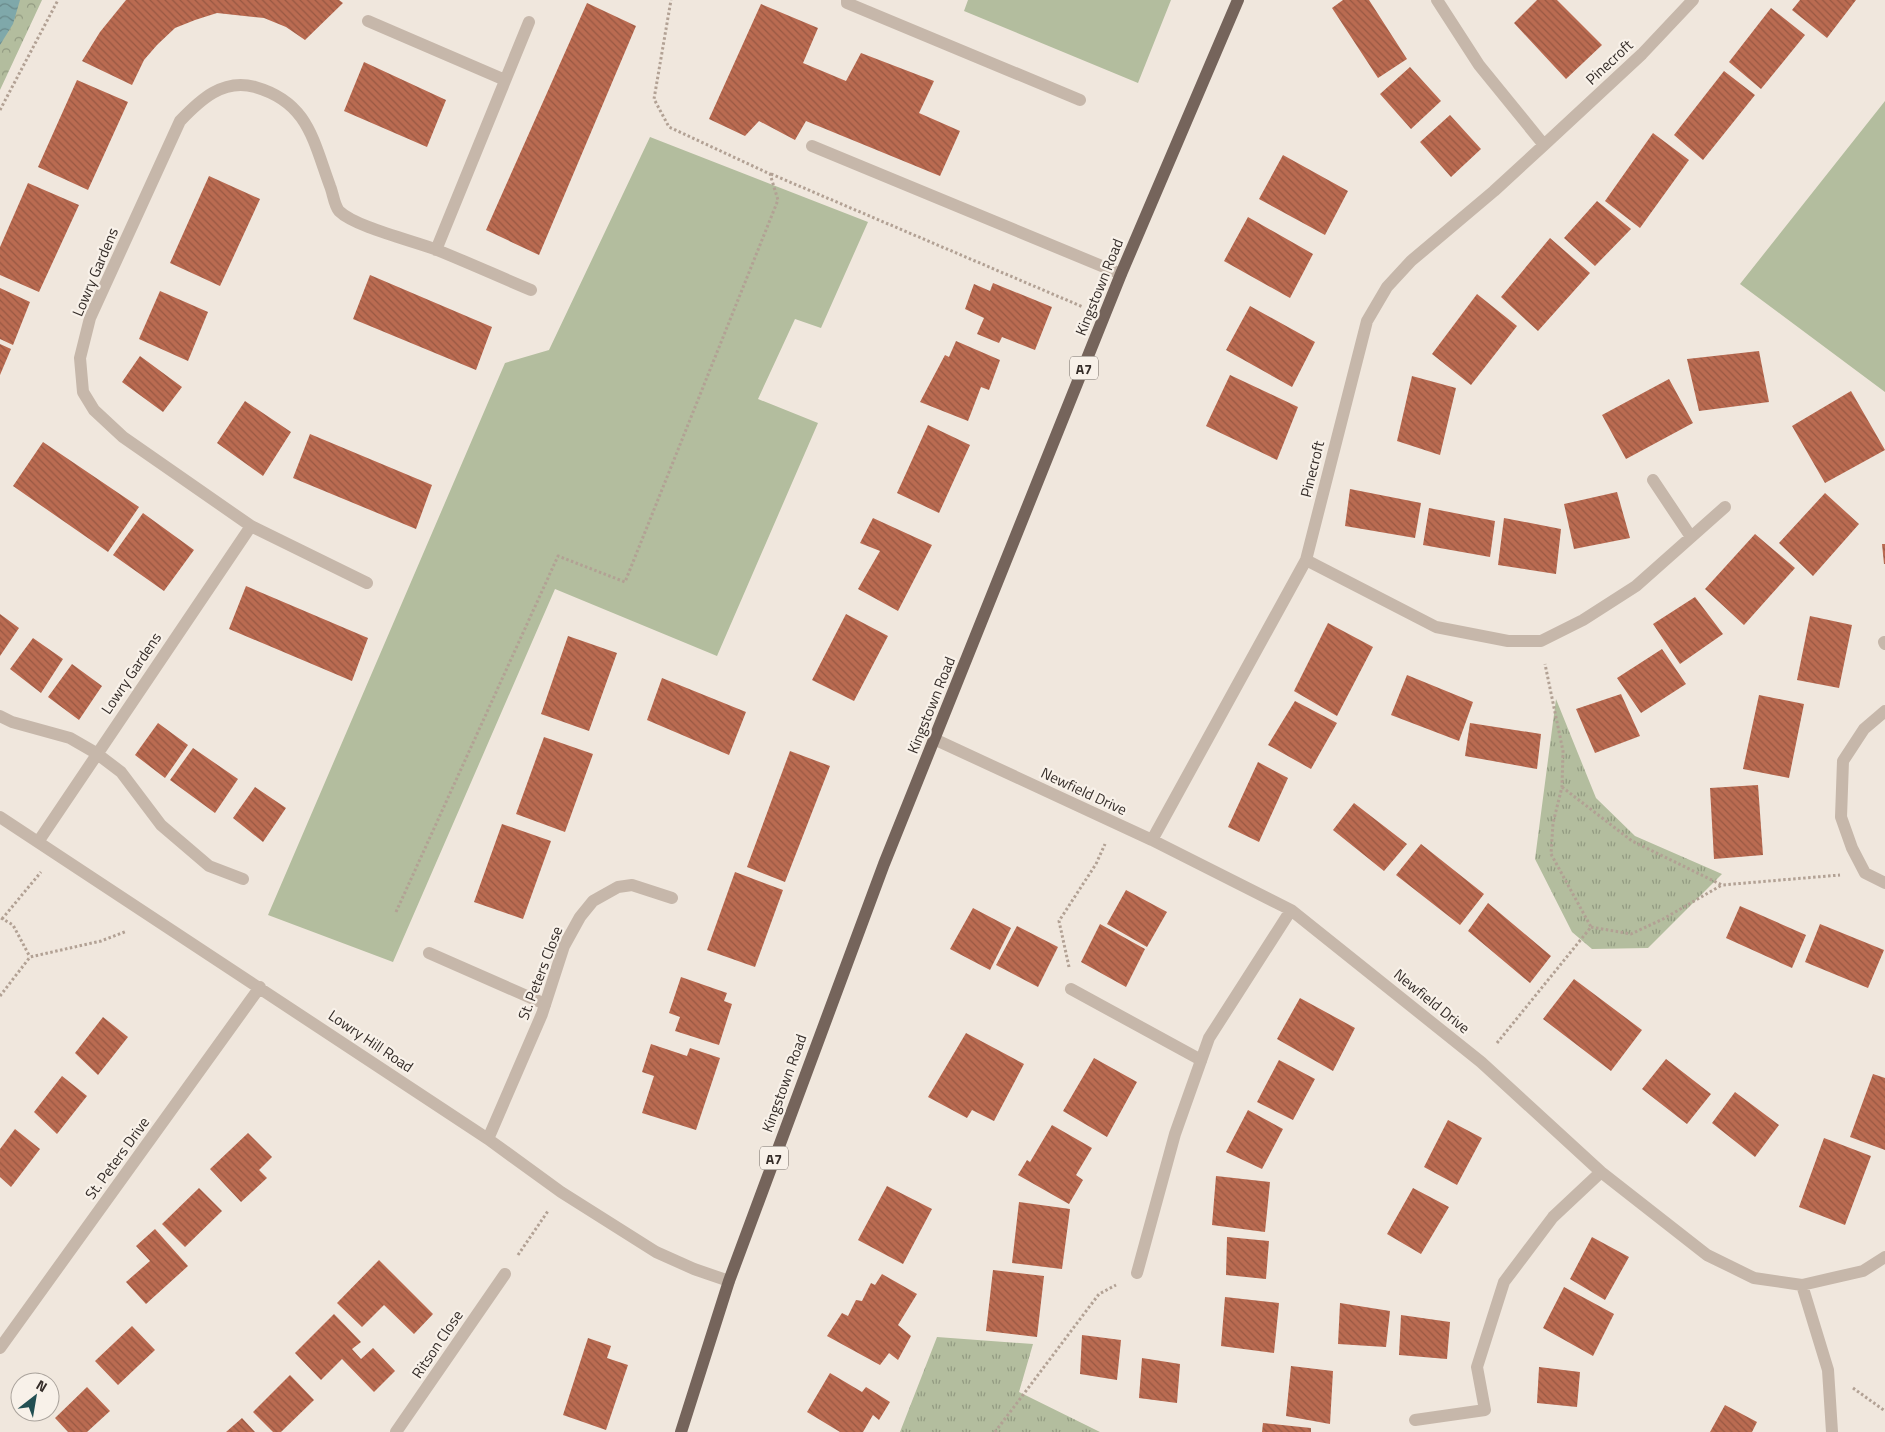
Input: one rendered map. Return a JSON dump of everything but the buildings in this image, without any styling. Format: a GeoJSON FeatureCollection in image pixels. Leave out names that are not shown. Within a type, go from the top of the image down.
{"type":"FeatureCollection","features":[{"type":"Feature","properties":{"kind":"main road","name":"Kingstown Road"},"geometry":{"type":"LineString","coordinates":[[681,1432],[729,1281],[847,962],[934,738],[1121,274],[1238,0]]}},
{"type":"Feature","properties":{"kind":"street"},"geometry":{"type":"LineString","coordinates":[[847,0],[847,3],[1080,100]]}},
{"type":"Feature","properties":{"kind":"street"},"geometry":{"type":"LineString","coordinates":[[1437,0],[1478,65],[1544,145]]}},
{"type":"Feature","properties":{"kind":"street","name":"Pinecroft"},"geometry":{"type":"LineString","coordinates":[[1152,840],[1306,560],[1367,321],[1387,287],[1410,261],[1494,191],[1642,54],[1693,0]]}},
{"type":"Feature","properties":{"kind":"street"},"geometry":{"type":"LineString","coordinates":[[368,21],[506,80]]}},
{"type":"Feature","properties":{"kind":"street"},"geometry":{"type":"LineString","coordinates":[[436,250],[529,22]]}},
{"type":"Feature","properties":{"kind":"street","name":"Lowry Gardens"},"geometry":{"type":"LineString","coordinates":[[38,842],[96,753],[251,526],[123,437],[94,410],[83,392],[80,358],[90,318],[180,121],[200,100],[225,86],[247,85],[270,91],[289,103],[306,121],[338,210],[354,220],[436,250],[531,290]]}},
{"type":"Feature","properties":{"kind":"street"},"geometry":{"type":"LineString","coordinates":[[812,146],[1121,274]]}},
{"type":"Feature","properties":{"kind":"street"},"geometry":{"type":"LineString","coordinates":[[1654,480],[1691,537]]}},
{"type":"Feature","properties":{"kind":"street"},"geometry":{"type":"LineString","coordinates":[[1306,560],[1436,626],[1508,641],[1541,642],[1583,620],[1636,586],[1725,507]]}},
{"type":"Feature","properties":{"kind":"street"},"geometry":{"type":"LineString","coordinates":[[251,526],[366,583]]}},
{"type":"Feature","properties":{"kind":"street"},"geometry":{"type":"LineString","coordinates":[[1885,711],[1864,729],[1843,761],[1841,817],[1852,848],[1866,873],[1885,884]]}},
{"type":"Feature","properties":{"kind":"street"},"geometry":{"type":"LineString","coordinates":[[0,716],[12,722],[70,738],[96,753],[121,772],[161,825],[209,866],[243,879]]}},
{"type":"Feature","properties":{"kind":"street","name":"Newfield Drive"},"geometry":{"type":"LineString","coordinates":[[934,738],[1152,840],[1291,910],[1481,1062],[1602,1172],[1707,1256],[1754,1278],[1802,1285],[1863,1271],[1885,1258]]}},
{"type":"Feature","properties":{"kind":"street","name":"Lowry Hill Road"},"geometry":{"type":"LineString","coordinates":[[0,817],[488,1139],[561,1192],[656,1252],[694,1269],[729,1281]]}},
{"type":"Feature","properties":{"kind":"street","name":"St. Peters Close"},"geometry":{"type":"LineString","coordinates":[[488,1139],[517,1076],[545,1004],[564,946],[580,917],[593,902],[618,887],[632,885],[672,898]]}},
{"type":"Feature","properties":{"kind":"street"},"geometry":{"type":"LineString","coordinates":[[1137,1273],[1175,1134],[1209,1038],[1291,910]]}},
{"type":"Feature","properties":{"kind":"street"},"geometry":{"type":"LineString","coordinates":[[429,953],[545,1004]]}},
{"type":"Feature","properties":{"kind":"street","name":"St. Peters Drive"},"geometry":{"type":"LineString","coordinates":[[0,1348],[260,987]]}},
{"type":"Feature","properties":{"kind":"street"},"geometry":{"type":"LineString","coordinates":[[1071,989],[1202,1060]]}},
{"type":"Feature","properties":{"kind":"street"},"geometry":{"type":"LineString","coordinates":[[1415,1420],[1485,1410],[1477,1367],[1504,1282],[1553,1217],[1602,1172]]}},
{"type":"Feature","properties":{"kind":"street","name":"Ritson Close"},"geometry":{"type":"LineString","coordinates":[[396,1432],[505,1274]]}},
{"type":"Feature","properties":{"kind":"street"},"geometry":{"type":"LineString","coordinates":[[1802,1285],[1828,1370],[1832,1432]]}},
{"type":"Feature","properties":{"kind":"path"},"geometry":{"type":"LineString","coordinates":[[0,110],[58,0]]}},
{"type":"Feature","properties":{"kind":"path"},"geometry":{"type":"LineString","coordinates":[[670,0],[654,99],[670,126],[770,174],[1104,316]]}},
{"type":"Feature","properties":{"kind":"path"},"geometry":{"type":"LineString","coordinates":[[396,912],[558,556],[625,582],[778,200],[770,174]]}},
{"type":"Feature","properties":{"kind":"path"},"geometry":{"type":"LineString","coordinates":[[1541,642],[1563,751],[1562,787],[1553,823],[1551,854],[1591,927]]}},
{"type":"Feature","properties":{"kind":"path"},"geometry":{"type":"LineString","coordinates":[[1562,787],[1632,842],[1722,885]]}},
{"type":"Feature","properties":{"kind":"path"},"geometry":{"type":"LineString","coordinates":[[1071,989],[1070,970],[1060,921],[1096,864],[1115,823]]}},
{"type":"Feature","properties":{"kind":"path"},"geometry":{"type":"LineString","coordinates":[[30,957],[13,924],[1,918],[55,854]]}},
{"type":"Feature","properties":{"kind":"path"},"geometry":{"type":"LineString","coordinates":[[1591,927],[1631,934],[1722,885],[1866,873]]}},
{"type":"Feature","properties":{"kind":"path"},"geometry":{"type":"LineString","coordinates":[[0,996],[30,957],[101,941],[155,919]]}},
{"type":"Feature","properties":{"kind":"path"},"geometry":{"type":"LineString","coordinates":[[1481,1062],[1591,927]]}},
{"type":"Feature","properties":{"kind":"path"},"geometry":{"type":"LineString","coordinates":[[505,1274],[561,1192]]}},
{"type":"Feature","properties":{"kind":"path"},"geometry":{"type":"LineString","coordinates":[[995,1432],[1099,1294],[1137,1273]]}},
{"type":"Feature","properties":{"kind":"path"},"geometry":{"type":"LineString","coordinates":[[1828,1370],[1885,1411]]}},
{"type":"Feature","properties":{"kind":"green space"},"geometry":{"type":"Polygon","coordinates":[[[0,0],[42,0],[0,90],[0,0]]]}},
{"type":"Feature","properties":{"kind":"green space"},"geometry":{"type":"Polygon","coordinates":[[[968,0],[1171,0],[1138,83],[964,11],[968,0]]]}},
{"type":"Feature","properties":{"kind":"green space"},"geometry":{"type":"Polygon","coordinates":[[[1885,101],[1885,392],[1740,284],[1885,101]]]}},
{"type":"Feature","properties":{"kind":"green space"},"geometry":{"type":"Polygon","coordinates":[[[650,137],[868,222],[821,328],[795,319],[758,399],[818,423],[717,656],[555,589],[393,962],[268,915],[505,363],[549,350],[650,137]]]}},
{"type":"Feature","properties":{"kind":"green space"},"geometry":{"type":"Polygon","coordinates":[[[1556,699],[1596,798],[1635,836],[1722,874],[1648,948],[1592,949],[1572,932],[1535,859],[1556,699]]]}},
{"type":"Feature","properties":{"kind":"green space"},"geometry":{"type":"Polygon","coordinates":[[[937,1337],[1033,1344],[1019,1392],[1100,1432],[900,1432],[937,1337]]]}},
{"type":"Feature","properties":{"kind":"water"},"geometry":{"type":"Polygon","coordinates":[[[0,0],[20,0],[13,24],[0,45],[0,0]]]}}]}
